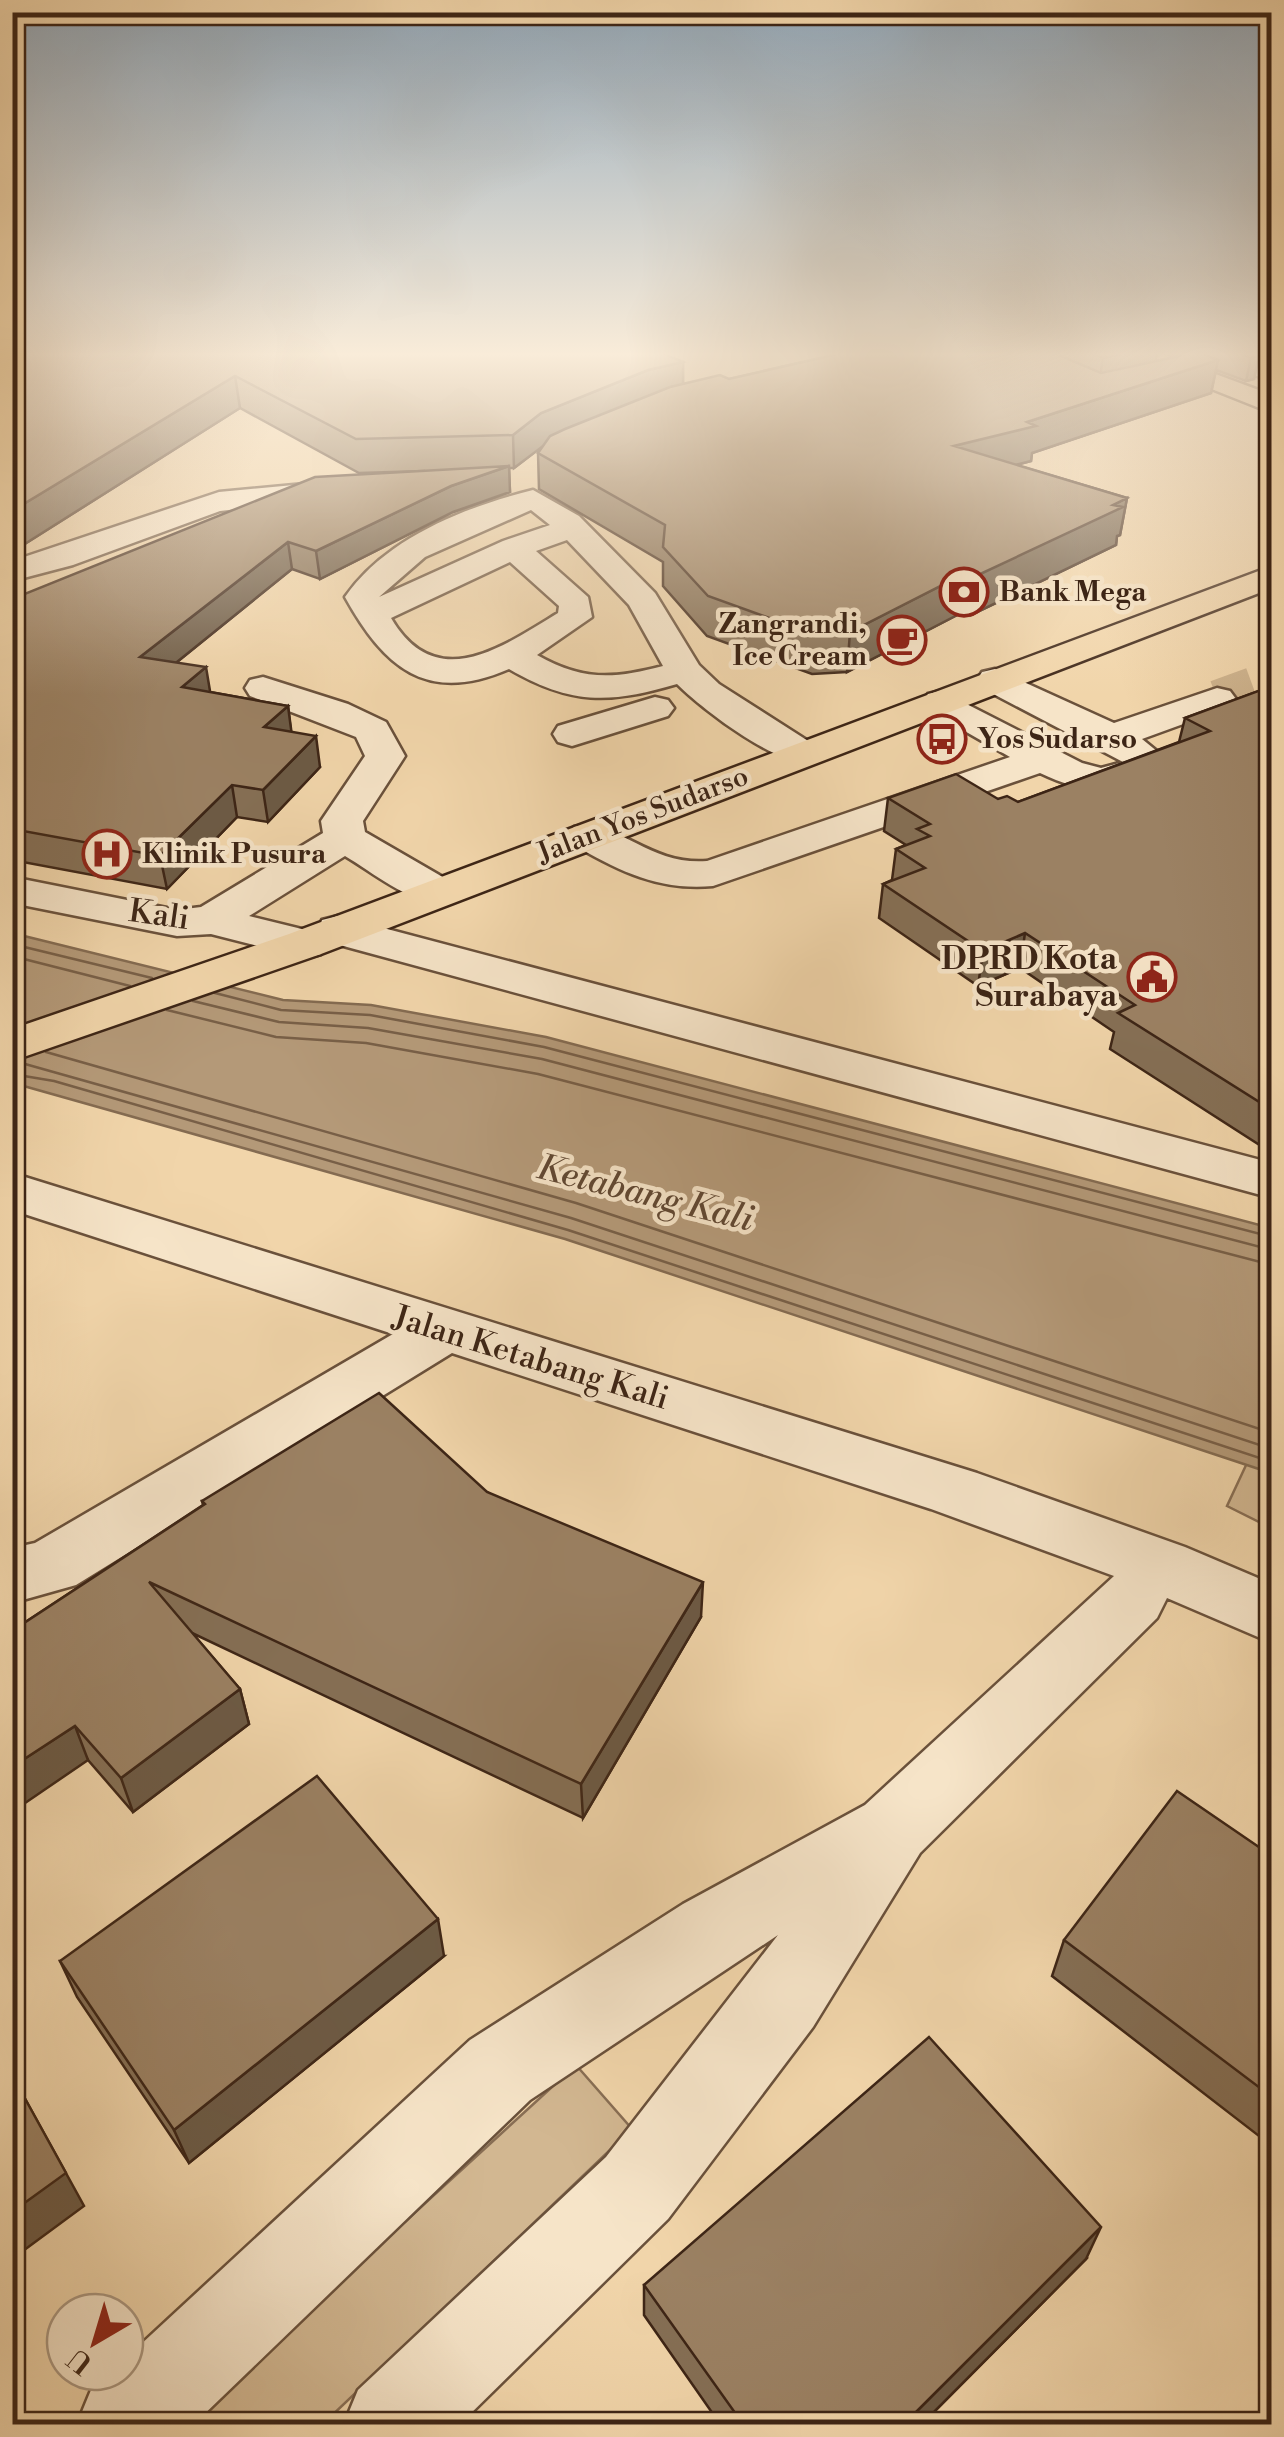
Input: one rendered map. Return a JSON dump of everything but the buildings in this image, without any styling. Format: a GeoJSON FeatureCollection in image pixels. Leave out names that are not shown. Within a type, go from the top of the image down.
{"type":"FeatureCollection","features":[{"type":"Feature","properties":{"kind":"main road","name":"Jalan Yos Sudarso"},"geometry":{"type":"LineString","coordinates":[[12,1046],[326,935],[1272,576]]}},
{"type":"Feature","properties":{"kind":"street"},"geometry":{"type":"LineString","coordinates":[[488,483],[530,484],[643,600],[695,681],[802,754]]}},
{"type":"Feature","properties":{"kind":"street"},"geometry":{"type":"LineString","coordinates":[[514,548],[576,604],[575,617],[513,656],[470,670],[435,672],[408,663],[370,615],[362,597],[370,580],[530,484]]}},
{"type":"Feature","properties":{"kind":"street"},"geometry":{"type":"LineString","coordinates":[[12,571],[90,552],[199,507],[230,500],[377,488]]}},
{"type":"Feature","properties":{"kind":"street"},"geometry":{"type":"LineString","coordinates":[[370,615],[514,548],[573,528]]}},
{"type":"Feature","properties":{"kind":"street"},"geometry":{"type":"LineString","coordinates":[[513,656],[556,682],[588,691],[695,681]]}},
{"type":"Feature","properties":{"kind":"street"},"geometry":{"type":"LineString","coordinates":[[941,702],[1082,776],[1110,780],[1139,771],[1149,761],[1112,738],[996,680]]}},
{"type":"Feature","properties":{"kind":"street"},"geometry":{"type":"LineString","coordinates":[[572,734],[695,681]]}},
{"type":"Feature","properties":{"kind":"street"},"geometry":{"type":"LineString","coordinates":[[262,688],[336,712],[372,730],[384,756],[342,821],[345,838],[437,892]]}},
{"type":"Feature","properties":{"kind":"street"},"geometry":{"type":"LineString","coordinates":[[1112,738],[1216,699]]}},
{"type":"Feature","properties":{"kind":"street"},"geometry":{"type":"LineString","coordinates":[[589,836],[654,873],[686,877],[712,872],[1047,758]]}},
{"type":"Feature","properties":{"kind":"street"},"geometry":{"type":"LineString","coordinates":[[212,920],[345,838]]}},
{"type":"Feature","properties":{"kind":"street"},"geometry":{"type":"LineString","coordinates":[[285,876],[326,935],[1272,1181]]}},
{"type":"Feature","properties":{"kind":"street","name":"Kali"},"geometry":{"type":"LineString","coordinates":[[12,890],[177,923],[212,920],[326,935]]}},
{"type":"Feature","properties":{"kind":"street","name":"Jalan Ketabang Kali"},"geometry":{"type":"LineString","coordinates":[[12,1191],[1050,1526],[1161,1566],[1272,1616]]}},
{"type":"Feature","properties":{"kind":"street"},"geometry":{"type":"LineString","coordinates":[[12,1576],[52,1566],[446,1330]]}},
{"type":"Feature","properties":{"kind":"street","name":"Jalan Ketabang Kali"},"geometry":{"type":"LineString","coordinates":[[1050,1526],[1133,1598],[1179,1614],[1228,1621],[1272,1616]]}},
{"type":"Feature","properties":{"kind":"street"},"geometry":{"type":"LineString","coordinates":[[392,2424],[638,2188],[784,1998],[893,1828],[1133,1598]]}},
{"type":"Feature","properties":{"kind":"street"},"geometry":{"type":"LineString","coordinates":[[124,2424],[500,2070],[711,1931],[893,1828]]}},
{"type":"Feature","properties":{"kind":"shaded area"},"geometry":{"type":"Polygon","coordinates":[[[1247,1463],[1271,1473],[1271,1528],[1227,1506],[1247,1463]]]}},
{"type":"Feature","properties":{"kind":"shaded area"},"geometry":{"type":"Polygon","coordinates":[[[576,2065],[632,2129],[323,2424],[184,2424],[576,2065]]]}},
{"type":"Feature","properties":{"kind":"water","name":"Ketabang Kali"},"geometry":{"type":"Polygon","coordinates":[[[12,933],[283,1000],[371,1005],[546,1037],[1271,1228],[1271,1473],[565,1239],[13,1083],[12,933]]]}},
{"type":"Feature","properties":{"kind":"tunnel"},"geometry":{"type":"LineString","coordinates":[[1217,699],[1272,679]]}},
{"type":"Feature","properties":{"kind":"place","name":"Bank Mega"},"geometry":{"type":"Point","coordinates":[964,592]}},
{"type":"Feature","properties":{"kind":"place","name":"Zangrandi, Ice Cream"},"geometry":{"type":"Point","coordinates":[902,640]}},
{"type":"Feature","properties":{"kind":"place","name":"Yos Sudarso"},"geometry":{"type":"Point","coordinates":[942,739]}},
{"type":"Feature","properties":{"kind":"place","name":"Klinik Pusura"},"geometry":{"type":"Point","coordinates":[107,854]}},
{"type":"Feature","properties":{"kind":"place","name":"DPRD Kota Surabaya"},"geometry":{"type":"Point","coordinates":[1152,977]}}]}
